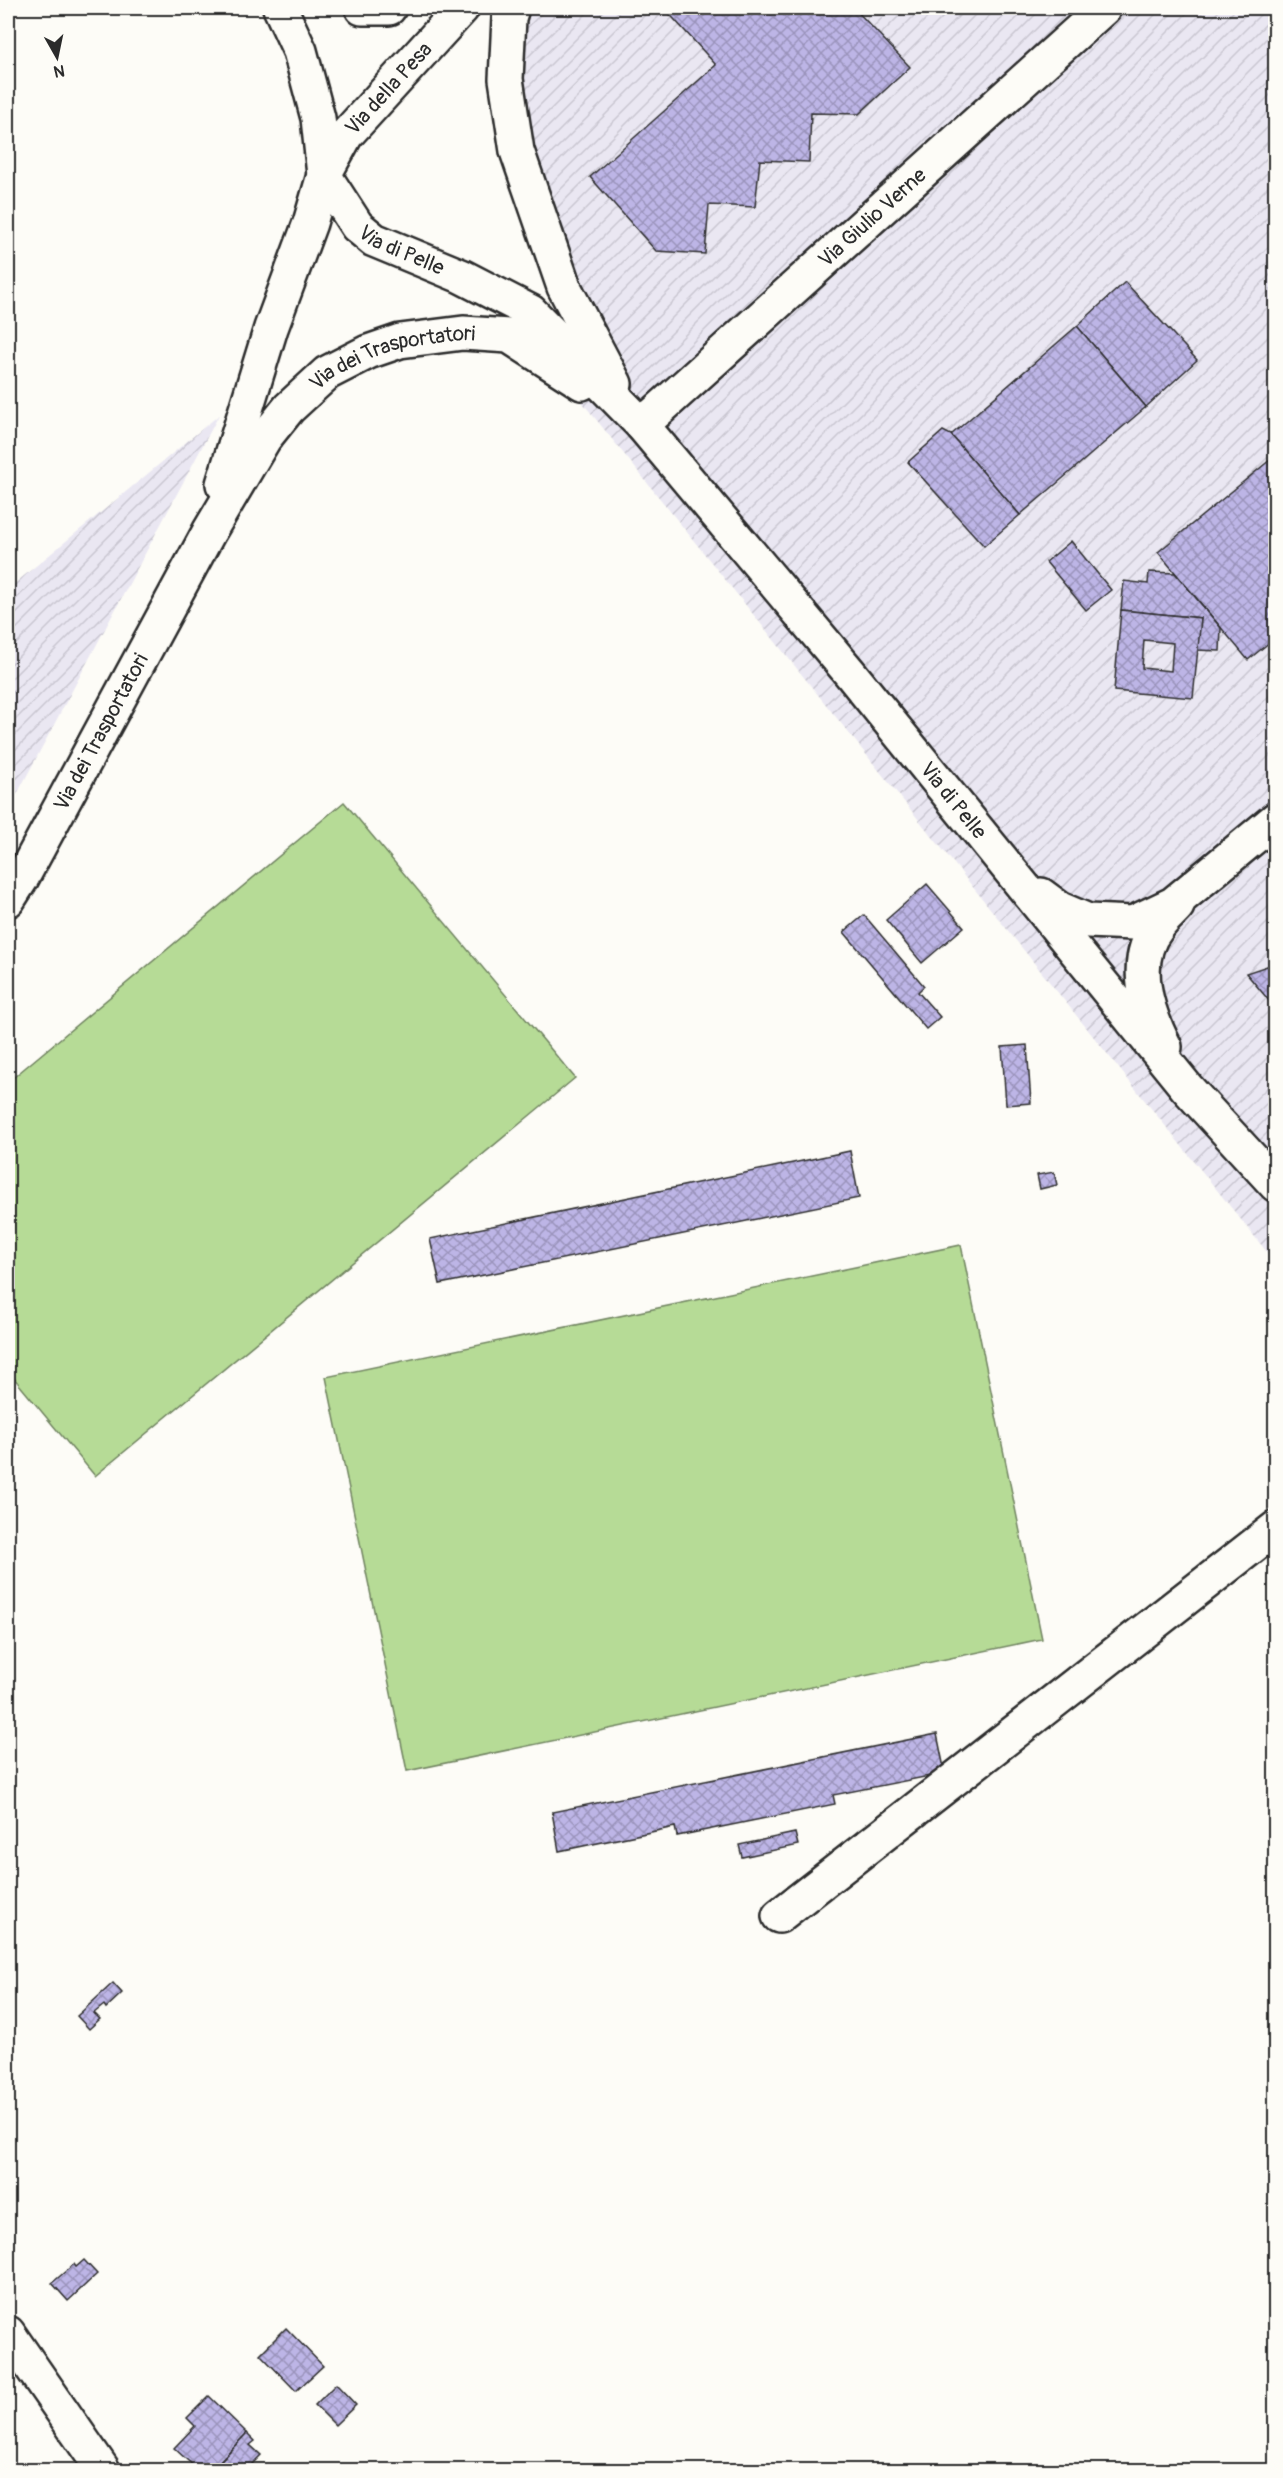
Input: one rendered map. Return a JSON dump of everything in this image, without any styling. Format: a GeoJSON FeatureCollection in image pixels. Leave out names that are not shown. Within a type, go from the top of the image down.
{"type":"FeatureCollection","features":[{"type":"Feature","properties":{"kind":"street","name":"Via di Pelle"},"geometry":{"type":"LineString","coordinates":[[280,8],[300,51],[318,118],[324,175],[357,226],[374,240],[461,276],[531,312],[637,420],[991,845],[1186,1088],[1275,1185]]}},
{"type":"Feature","properties":{"kind":"street"},"geometry":{"type":"LineString","coordinates":[[362,8],[389,8]]}},
{"type":"Feature","properties":{"kind":"street","name":"Via della Pesa"},"geometry":{"type":"LineString","coordinates":[[324,175],[346,135],[462,8]]}},
{"type":"Feature","properties":{"kind":"street","name":"Via di Pelle"},"geometry":{"type":"LineString","coordinates":[[512,8],[509,18],[506,79],[518,152],[564,287],[637,420]]}},
{"type":"Feature","properties":{"kind":"street","name":"Via Giulio Verne"},"geometry":{"type":"LineString","coordinates":[[637,420],[1087,13]]}},
{"type":"Feature","properties":{"kind":"street","name":"Via dei Trasportatori"},"geometry":{"type":"LineString","coordinates":[[209,532],[271,328],[310,223],[324,175]]}},
{"type":"Feature","properties":{"kind":"street","name":"Via dei Trasportatori"},"geometry":{"type":"LineString","coordinates":[[8,900],[209,532],[264,440],[290,408],[327,373],[368,352],[400,341],[463,333],[509,336],[637,420]]}},
{"type":"Feature","properties":{"kind":"street"},"geometry":{"type":"LineString","coordinates":[[991,845],[1059,909],[1088,921],[1132,923],[1173,904],[1275,819]]}},
{"type":"Feature","properties":{"kind":"street"},"geometry":{"type":"LineString","coordinates":[[1186,1088],[1160,1037],[1146,997],[1143,979],[1144,956],[1157,927],[1187,893]]}},
{"type":"Feature","properties":{"kind":"street"},"geometry":{"type":"LineString","coordinates":[[779,1916],[1275,1528]]}},
{"type":"Feature","properties":{"kind":"street"},"geometry":{"type":"LineString","coordinates":[[8,2333],[104,2470]]}},
{"type":"Feature","properties":{"kind":"shaded area"},"geometry":{"type":"Polygon","coordinates":[[[490,8],[1275,8],[1275,1262],[570,387],[490,8]]]}},
{"type":"Feature","properties":{"kind":"shaded area"},"geometry":{"type":"Polygon","coordinates":[[[219,415],[8,811],[8,589],[219,415]]]}},
{"type":"Feature","properties":{"kind":"green space"},"geometry":{"type":"Polygon","coordinates":[[[344,802],[575,1078],[95,1476],[8,1371],[8,1082],[344,802]]]}},
{"type":"Feature","properties":{"kind":"green space"},"geometry":{"type":"Polygon","coordinates":[[[961,1245],[1042,1639],[407,1771],[326,1377],[961,1245]]]}},
{"type":"Feature","properties":{"kind":"building"},"geometry":{"type":"Polygon","coordinates":[[[664,8],[854,8],[910,67],[859,114],[811,113],[809,162],[760,160],[755,207],[709,205],[705,254],[656,251],[590,177],[716,65],[664,8]]]}},
{"type":"Feature","properties":{"kind":"building"},"geometry":{"type":"Polygon","coordinates":[[[1125,282],[1197,360],[1146,407],[1077,326],[1125,282]]]}},
{"type":"Feature","properties":{"kind":"building"},"geometry":{"type":"Polygon","coordinates":[[[1077,326],[1146,407],[1020,515],[951,435],[1077,326]]]}},
{"type":"Feature","properties":{"kind":"building"},"geometry":{"type":"Polygon","coordinates":[[[943,431],[951,435],[1020,515],[984,546],[908,462],[943,431]]]}},
{"type":"Feature","properties":{"kind":"building"},"geometry":{"type":"Polygon","coordinates":[[[1276,455],[1276,637],[1248,660],[1158,552],[1276,455]]]}},
{"type":"Feature","properties":{"kind":"building"},"geometry":{"type":"Polygon","coordinates":[[[1071,541],[1111,590],[1086,610],[1046,562],[1071,541]]]}},
{"type":"Feature","properties":{"kind":"building"},"geometry":{"type":"Polygon","coordinates":[[[1149,572],[1175,573],[1221,628],[1220,651],[1197,650],[1201,618],[1121,610],[1124,581],[1148,584],[1149,572]]]}},
{"type":"Feature","properties":{"kind":"building"},"geometry":{"type":"Polygon","coordinates":[[[1121,610],[1201,618],[1193,698],[1114,691],[1121,610]],[[1144,640],[1142,668],[1171,671],[1173,643],[1144,640]]]}},
{"type":"Feature","properties":{"kind":"building"},"geometry":{"type":"Polygon","coordinates":[[[927,884],[964,927],[922,963],[886,920],[927,884]]]}},
{"type":"Feature","properties":{"kind":"building"},"geometry":{"type":"Polygon","coordinates":[[[864,915],[924,986],[918,992],[940,1017],[926,1029],[844,932],[864,915]]]}},
{"type":"Feature","properties":{"kind":"building"},"geometry":{"type":"Polygon","coordinates":[[[1276,963],[1276,1009],[1246,973],[1276,963]]]}},
{"type":"Feature","properties":{"kind":"building"},"geometry":{"type":"Polygon","coordinates":[[[1027,1045],[1031,1103],[1006,1105],[1002,1047],[1027,1045]]]}},
{"type":"Feature","properties":{"kind":"building"},"geometry":{"type":"Polygon","coordinates":[[[850,1151],[859,1198],[440,1284],[430,1239],[850,1151]]]}},
{"type":"Feature","properties":{"kind":"building"},"geometry":{"type":"Polygon","coordinates":[[[1054,1172],[1057,1185],[1040,1189],[1037,1175],[1054,1172]]]}},
{"type":"Feature","properties":{"kind":"building"},"geometry":{"type":"Polygon","coordinates":[[[937,1734],[945,1773],[833,1795],[835,1804],[677,1836],[675,1827],[559,1851],[552,1812],[937,1734]]]}},
{"type":"Feature","properties":{"kind":"building"},"geometry":{"type":"Polygon","coordinates":[[[795,1833],[798,1845],[742,1857],[739,1845],[795,1833]]]}},
{"type":"Feature","properties":{"kind":"building"},"geometry":{"type":"Polygon","coordinates":[[[113,1983],[122,1993],[106,2008],[104,2005],[94,2013],[100,2019],[89,2029],[77,2016],[113,1983]]]}},
{"type":"Feature","properties":{"kind":"building"},"geometry":{"type":"Polygon","coordinates":[[[84,2260],[97,2274],[68,2301],[52,2283],[74,2264],[76,2267],[84,2260]]]}},
{"type":"Feature","properties":{"kind":"building"},"geometry":{"type":"Polygon","coordinates":[[[286,2328],[323,2366],[296,2391],[260,2354],[286,2328]]]}},
{"type":"Feature","properties":{"kind":"building"},"geometry":{"type":"Polygon","coordinates":[[[336,2384],[356,2405],[335,2425],[315,2405],[336,2384]]]}},
{"type":"Feature","properties":{"kind":"building"},"geometry":{"type":"Polygon","coordinates":[[[209,2396],[247,2433],[211,2470],[207,2465],[202,2470],[198,2470],[174,2448],[195,2426],[187,2418],[209,2396]]]}},
{"type":"Feature","properties":{"kind":"building"},"geometry":{"type":"Polygon","coordinates":[[[247,2433],[255,2441],[250,2445],[261,2455],[246,2470],[212,2470],[247,2433]]]}}]}
